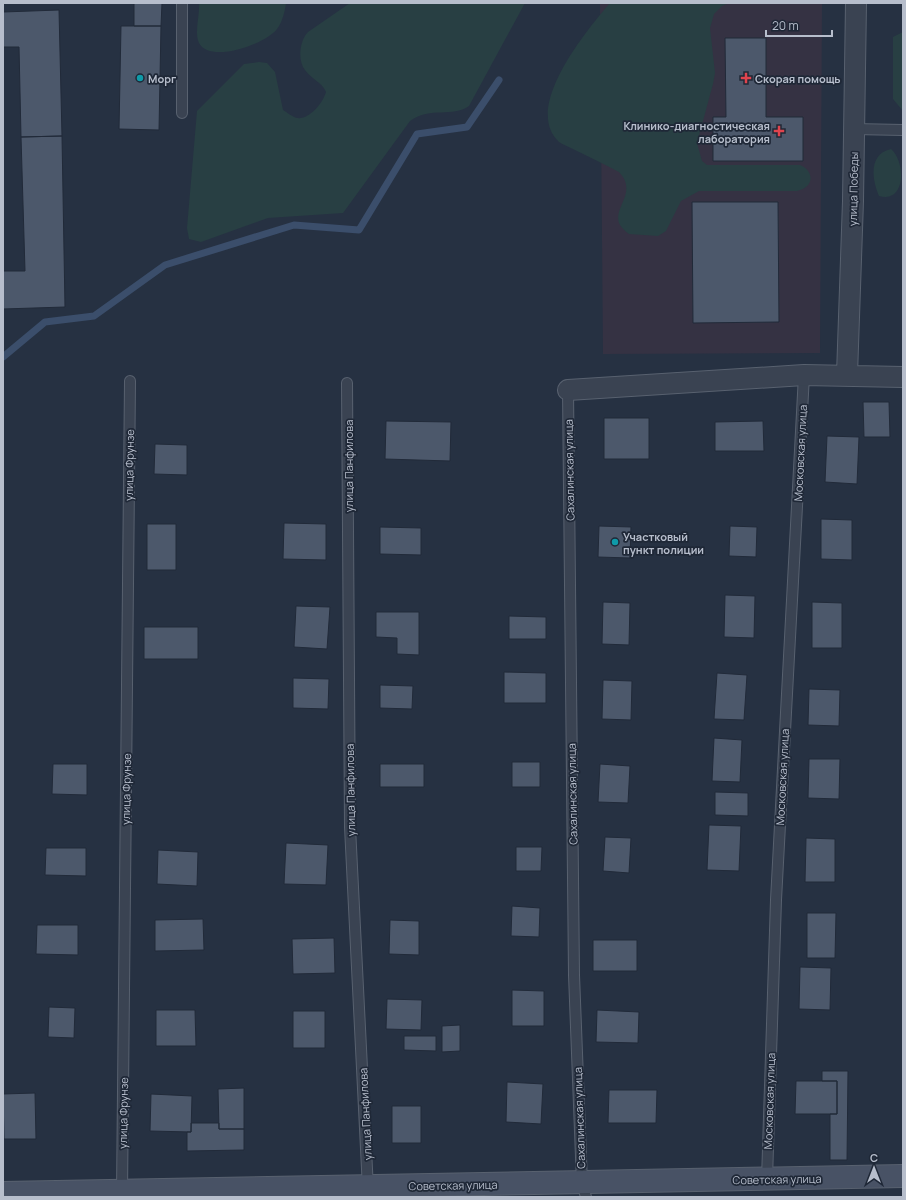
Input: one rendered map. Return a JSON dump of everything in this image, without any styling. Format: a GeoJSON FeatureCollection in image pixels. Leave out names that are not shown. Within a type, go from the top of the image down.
{"type":"FeatureCollection","features":[{"type":"Feature","properties":{"kind":"street","name":"улица Победы"},"geometry":{"type":"LineString","coordinates":[[847,375],[856,3]]}},
{"type":"Feature","properties":{"kind":"street"},"geometry":{"type":"LineString","coordinates":[[568,390],[804,375],[903,377]]}},
{"type":"Feature","properties":{"kind":"street","name":"Советская улица"},"geometry":{"type":"LineString","coordinates":[[3,1193],[122,1195],[584,1190],[767,1179],[903,1176]]}},
{"type":"Feature","properties":{"kind":"lane"},"geometry":{"type":"LineString","coordinates":[[182,3],[182,113]]}},
{"type":"Feature","properties":{"kind":"lane"},"geometry":{"type":"LineString","coordinates":[[854,129],[903,130]]}},
{"type":"Feature","properties":{"kind":"lane","name":"Московская улица"},"geometry":{"type":"LineString","coordinates":[[767,1179],[776,900],[804,375]]}},
{"type":"Feature","properties":{"kind":"lane","name":"улица Фрунзе"},"geometry":{"type":"LineString","coordinates":[[122,1195],[130,381]]}},
{"type":"Feature","properties":{"kind":"lane","name":"улица Панфилова"},"geometry":{"type":"LineString","coordinates":[[347,383],[350,827],[368,1192]]}},
{"type":"Feature","properties":{"kind":"lane","name":"Сахалинская улица"},"geometry":{"type":"LineString","coordinates":[[568,390],[574,975],[584,1190]]}},
{"type":"Feature","properties":{"kind":"shaded area"},"geometry":{"type":"Polygon","coordinates":[[[600,3],[822,3],[820,353],[603,354],[600,3]]]}},
{"type":"Feature","properties":{"kind":"green space"},"geometry":{"type":"Polygon","coordinates":[[[199,3],[286,3],[280,24],[271,35],[250,46],[238,50],[214,52],[205,49],[199,43],[197,29],[199,3]]]}},
{"type":"Feature","properties":{"kind":"green space"},"geometry":{"type":"Polygon","coordinates":[[[350,3],[525,3],[469,106],[456,111],[426,114],[410,121],[343,213],[268,218],[201,242],[189,239],[187,228],[197,111],[244,64],[259,62],[267,63],[275,72],[283,110],[297,118],[302,118],[311,114],[319,106],[326,92],[322,86],[307,73],[303,66],[300,56],[301,45],[308,32],[350,3]]]}},
{"type":"Feature","properties":{"kind":"green space"},"geometry":{"type":"Polygon","coordinates":[[[610,3],[729,3],[722,6],[714,14],[710,28],[715,73],[697,143],[702,161],[707,165],[800,165],[808,171],[810,175],[807,187],[797,191],[699,191],[681,201],[666,231],[658,236],[629,234],[625,231],[620,225],[618,219],[626,194],[624,180],[619,172],[559,142],[550,127],[548,110],[553,90],[562,70],[587,31],[610,3]]]}},
{"type":"Feature","properties":{"kind":"green space"},"geometry":{"type":"Polygon","coordinates":[[[903,32],[903,111],[893,99],[893,37],[903,32]]]}},
{"type":"Feature","properties":{"kind":"green space"},"geometry":{"type":"Polygon","coordinates":[[[891,149],[896,155],[901,172],[899,188],[894,194],[888,197],[879,196],[874,175],[875,162],[878,156],[891,149]]]}},
{"type":"Feature","properties":{"kind":"building"},"geometry":{"type":"Polygon","coordinates":[[[134,3],[162,3],[161,26],[134,26],[134,3]]]}},
{"type":"Feature","properties":{"kind":"building"},"geometry":{"type":"Polygon","coordinates":[[[59,10],[62,136],[21,137],[19,47],[3,47],[3,12],[59,10]]]}},
{"type":"Feature","properties":{"kind":"building","name":"Морг"},"geometry":{"type":"Polygon","coordinates":[[[121,26],[161,26],[159,130],[119,129],[121,26]]]}},
{"type":"Feature","properties":{"kind":"building","name":"Скорая помощь"},"geometry":{"type":"Polygon","coordinates":[[[725,38],[766,38],[766,117],[803,117],[803,161],[713,161],[713,117],[726,117],[725,38]]]}},
{"type":"Feature","properties":{"kind":"building"},"geometry":{"type":"Polygon","coordinates":[[[62,136],[65,307],[3,309],[3,271],[25,271],[21,137],[62,136]]]}},
{"type":"Feature","properties":{"kind":"building"},"geometry":{"type":"Polygon","coordinates":[[[692,202],[778,202],[779,322],[693,323],[692,202]]]}},
{"type":"Feature","properties":{"kind":"building"},"geometry":{"type":"Polygon","coordinates":[[[863,402],[889,402],[890,437],[864,437],[863,402]]]}},
{"type":"Feature","properties":{"kind":"building"},"geometry":{"type":"Polygon","coordinates":[[[604,418],[649,418],[649,459],[604,459],[604,418]]]}},
{"type":"Feature","properties":{"kind":"building"},"geometry":{"type":"Polygon","coordinates":[[[386,421],[451,422],[450,461],[385,459],[386,421]]]}},
{"type":"Feature","properties":{"kind":"building"},"geometry":{"type":"Polygon","coordinates":[[[763,421],[764,451],[715,451],[715,422],[763,421]]]}},
{"type":"Feature","properties":{"kind":"building"},"geometry":{"type":"Polygon","coordinates":[[[827,436],[859,437],[857,484],[825,482],[827,436]]]}},
{"type":"Feature","properties":{"kind":"building"},"geometry":{"type":"Polygon","coordinates":[[[155,444],[187,445],[187,475],[154,474],[155,444]]]}},
{"type":"Feature","properties":{"kind":"building"},"geometry":{"type":"Polygon","coordinates":[[[821,519],[852,520],[852,560],[821,559],[821,519]]]}},
{"type":"Feature","properties":{"kind":"building"},"geometry":{"type":"Polygon","coordinates":[[[284,523],[326,524],[326,560],[283,559],[284,523]]]}},
{"type":"Feature","properties":{"kind":"building"},"geometry":{"type":"Polygon","coordinates":[[[147,524],[176,524],[176,570],[147,570],[147,524]]]}},
{"type":"Feature","properties":{"kind":"building","name":"Участковый пункт полиции"},"geometry":{"type":"Polygon","coordinates":[[[599,526],[631,527],[630,558],[598,557],[599,526]]]}},
{"type":"Feature","properties":{"kind":"building"},"geometry":{"type":"Polygon","coordinates":[[[730,526],[757,527],[756,557],[729,556],[730,526]]]}},
{"type":"Feature","properties":{"kind":"building"},"geometry":{"type":"Polygon","coordinates":[[[380,527],[421,528],[421,555],[380,554],[380,527]]]}},
{"type":"Feature","properties":{"kind":"building"},"geometry":{"type":"Polygon","coordinates":[[[725,595],[755,596],[754,638],[724,637],[725,595]]]}},
{"type":"Feature","properties":{"kind":"building"},"geometry":{"type":"Polygon","coordinates":[[[603,602],[630,603],[629,645],[602,644],[603,602]]]}},
{"type":"Feature","properties":{"kind":"building"},"geometry":{"type":"Polygon","coordinates":[[[812,602],[842,603],[842,648],[812,648],[812,602]]]}},
{"type":"Feature","properties":{"kind":"building"},"geometry":{"type":"Polygon","coordinates":[[[296,606],[330,607],[327,649],[294,647],[296,606]]]}},
{"type":"Feature","properties":{"kind":"building"},"geometry":{"type":"Polygon","coordinates":[[[376,612],[419,612],[419,655],[397,654],[397,638],[376,637],[376,612]]]}},
{"type":"Feature","properties":{"kind":"building"},"geometry":{"type":"Polygon","coordinates":[[[509,616],[546,617],[546,639],[509,639],[509,616]]]}},
{"type":"Feature","properties":{"kind":"building"},"geometry":{"type":"Polygon","coordinates":[[[144,627],[198,627],[198,659],[144,659],[144,627]]]}},
{"type":"Feature","properties":{"kind":"building"},"geometry":{"type":"Polygon","coordinates":[[[504,672],[546,673],[546,703],[504,703],[504,672]]]}},
{"type":"Feature","properties":{"kind":"building"},"geometry":{"type":"Polygon","coordinates":[[[717,673],[747,675],[744,720],[714,719],[717,673]]]}},
{"type":"Feature","properties":{"kind":"building"},"geometry":{"type":"Polygon","coordinates":[[[293,678],[329,679],[328,709],[293,708],[293,678]]]}},
{"type":"Feature","properties":{"kind":"building"},"geometry":{"type":"Polygon","coordinates":[[[603,680],[632,681],[631,720],[602,719],[603,680]]]}},
{"type":"Feature","properties":{"kind":"building"},"geometry":{"type":"Polygon","coordinates":[[[380,685],[413,686],[412,709],[380,708],[380,685]]]}},
{"type":"Feature","properties":{"kind":"building"},"geometry":{"type":"Polygon","coordinates":[[[809,689],[840,690],[839,726],[808,725],[809,689]]]}},
{"type":"Feature","properties":{"kind":"building"},"geometry":{"type":"Polygon","coordinates":[[[714,738],[742,740],[740,782],[712,781],[714,738]]]}},
{"type":"Feature","properties":{"kind":"building"},"geometry":{"type":"Polygon","coordinates":[[[809,759],[840,759],[839,799],[808,798],[809,759]]]}},
{"type":"Feature","properties":{"kind":"building"},"geometry":{"type":"Polygon","coordinates":[[[512,762],[540,762],[540,787],[512,787],[512,762]]]}},
{"type":"Feature","properties":{"kind":"building"},"geometry":{"type":"Polygon","coordinates":[[[53,764],[87,764],[87,795],[52,794],[53,764]]]}},
{"type":"Feature","properties":{"kind":"building"},"geometry":{"type":"Polygon","coordinates":[[[380,764],[424,764],[424,787],[380,787],[380,764]]]}},
{"type":"Feature","properties":{"kind":"building"},"geometry":{"type":"Polygon","coordinates":[[[600,764],[630,766],[628,803],[598,802],[600,764]]]}},
{"type":"Feature","properties":{"kind":"building"},"geometry":{"type":"Polygon","coordinates":[[[715,792],[748,793],[748,816],[715,815],[715,792]]]}},
{"type":"Feature","properties":{"kind":"building"},"geometry":{"type":"Polygon","coordinates":[[[709,825],[741,826],[739,871],[707,870],[709,825]]]}},
{"type":"Feature","properties":{"kind":"building"},"geometry":{"type":"Polygon","coordinates":[[[605,837],[631,838],[629,873],[603,871],[605,837]]]}},
{"type":"Feature","properties":{"kind":"building"},"geometry":{"type":"Polygon","coordinates":[[[806,838],[835,839],[835,882],[805,882],[806,838]]]}},
{"type":"Feature","properties":{"kind":"building"},"geometry":{"type":"Polygon","coordinates":[[[286,843],[328,845],[326,885],[284,884],[286,843]]]}},
{"type":"Feature","properties":{"kind":"building"},"geometry":{"type":"Polygon","coordinates":[[[516,847],[542,847],[541,871],[516,871],[516,847]]]}},
{"type":"Feature","properties":{"kind":"building"},"geometry":{"type":"Polygon","coordinates":[[[46,848],[86,848],[86,876],[45,875],[46,848]]]}},
{"type":"Feature","properties":{"kind":"building"},"geometry":{"type":"Polygon","coordinates":[[[158,850],[198,852],[197,886],[157,884],[158,850]]]}},
{"type":"Feature","properties":{"kind":"building"},"geometry":{"type":"Polygon","coordinates":[[[512,906],[540,908],[539,937],[511,936],[512,906]]]}},
{"type":"Feature","properties":{"kind":"building"},"geometry":{"type":"Polygon","coordinates":[[[807,913],[836,913],[835,958],[807,958],[807,913]]]}},
{"type":"Feature","properties":{"kind":"building"},"geometry":{"type":"Polygon","coordinates":[[[203,919],[204,950],[155,951],[155,920],[203,919]]]}},
{"type":"Feature","properties":{"kind":"building"},"geometry":{"type":"Polygon","coordinates":[[[390,920],[419,921],[419,955],[389,954],[390,920]]]}},
{"type":"Feature","properties":{"kind":"building"},"geometry":{"type":"Polygon","coordinates":[[[37,925],[78,925],[78,955],[36,954],[37,925]]]}},
{"type":"Feature","properties":{"kind":"building"},"geometry":{"type":"Polygon","coordinates":[[[334,938],[335,973],[293,974],[292,939],[334,938]]]}},
{"type":"Feature","properties":{"kind":"building"},"geometry":{"type":"Polygon","coordinates":[[[593,940],[637,940],[637,971],[593,971],[593,940]]]}},
{"type":"Feature","properties":{"kind":"building"},"geometry":{"type":"Polygon","coordinates":[[[800,967],[831,968],[830,1010],[799,1009],[800,967]]]}},
{"type":"Feature","properties":{"kind":"building"},"geometry":{"type":"Polygon","coordinates":[[[512,990],[544,991],[544,1026],[512,1026],[512,990]]]}},
{"type":"Feature","properties":{"kind":"building"},"geometry":{"type":"Polygon","coordinates":[[[387,999],[422,1000],[421,1030],[386,1029],[387,999]]]}},
{"type":"Feature","properties":{"kind":"building"},"geometry":{"type":"Polygon","coordinates":[[[49,1007],[75,1008],[74,1038],[48,1037],[49,1007]]]}},
{"type":"Feature","properties":{"kind":"building"},"geometry":{"type":"Polygon","coordinates":[[[156,1010],[195,1010],[196,1046],[156,1046],[156,1010]]]}},
{"type":"Feature","properties":{"kind":"building"},"geometry":{"type":"Polygon","coordinates":[[[597,1010],[639,1012],[638,1043],[596,1042],[597,1010]]]}},
{"type":"Feature","properties":{"kind":"building"},"geometry":{"type":"Polygon","coordinates":[[[293,1011],[325,1011],[325,1048],[293,1048],[293,1011]]]}},
{"type":"Feature","properties":{"kind":"building"},"geometry":{"type":"Polygon","coordinates":[[[460,1025],[460,1051],[442,1052],[442,1026],[460,1025]]]}},
{"type":"Feature","properties":{"kind":"building"},"geometry":{"type":"Polygon","coordinates":[[[404,1036],[436,1036],[436,1051],[404,1050],[404,1036]]]}},
{"type":"Feature","properties":{"kind":"building"},"geometry":{"type":"Polygon","coordinates":[[[822,1071],[848,1071],[847,1160],[830,1160],[830,1114],[837,1114],[837,1081],[822,1081],[822,1071]]]}},
{"type":"Feature","properties":{"kind":"building"},"geometry":{"type":"Polygon","coordinates":[[[796,1081],[837,1081],[837,1114],[795,1114],[796,1081]]]}},
{"type":"Feature","properties":{"kind":"building"},"geometry":{"type":"Polygon","coordinates":[[[507,1082],[543,1084],[541,1124],[506,1122],[507,1082]]]}},
{"type":"Feature","properties":{"kind":"building"},"geometry":{"type":"Polygon","coordinates":[[[244,1088],[244,1129],[219,1129],[218,1089],[244,1088]]]}},
{"type":"Feature","properties":{"kind":"building"},"geometry":{"type":"Polygon","coordinates":[[[609,1090],[657,1090],[656,1123],[608,1123],[609,1090]]]}},
{"type":"Feature","properties":{"kind":"building"},"geometry":{"type":"Polygon","coordinates":[[[35,1093],[36,1139],[4,1139],[3,1094],[35,1093]]]}},
{"type":"Feature","properties":{"kind":"building"},"geometry":{"type":"Polygon","coordinates":[[[151,1094],[192,1096],[191,1132],[150,1131],[151,1094]]]}},
{"type":"Feature","properties":{"kind":"building"},"geometry":{"type":"Polygon","coordinates":[[[392,1106],[421,1106],[421,1143],[392,1143],[392,1106]]]}},
{"type":"Feature","properties":{"kind":"building"},"geometry":{"type":"Polygon","coordinates":[[[191,1123],[219,1123],[219,1129],[244,1129],[244,1150],[187,1151],[187,1132],[191,1132],[191,1123]]]}},
{"type":"Feature","properties":{"kind":"waterway"},"geometry":{"type":"LineString","coordinates":[[3,357],[45,322],[94,316],[165,265],[294,225],[359,230],[417,134],[467,127],[499,80]]}},
{"type":"Feature","properties":{"kind":"place","name":"Морг"},"geometry":{"type":"Point","coordinates":[140,78]}},
{"type":"Feature","properties":{"kind":"place","name":"Скорая помощь"},"geometry":{"type":"Point","coordinates":[746,78]}},
{"type":"Feature","properties":{"kind":"place","name":"Клинико-диагностическая лаборатория"},"geometry":{"type":"Point","coordinates":[779,131]}},
{"type":"Feature","properties":{"kind":"place","name":"Участковый пункт полиции"},"geometry":{"type":"Point","coordinates":[615,542]}}]}
